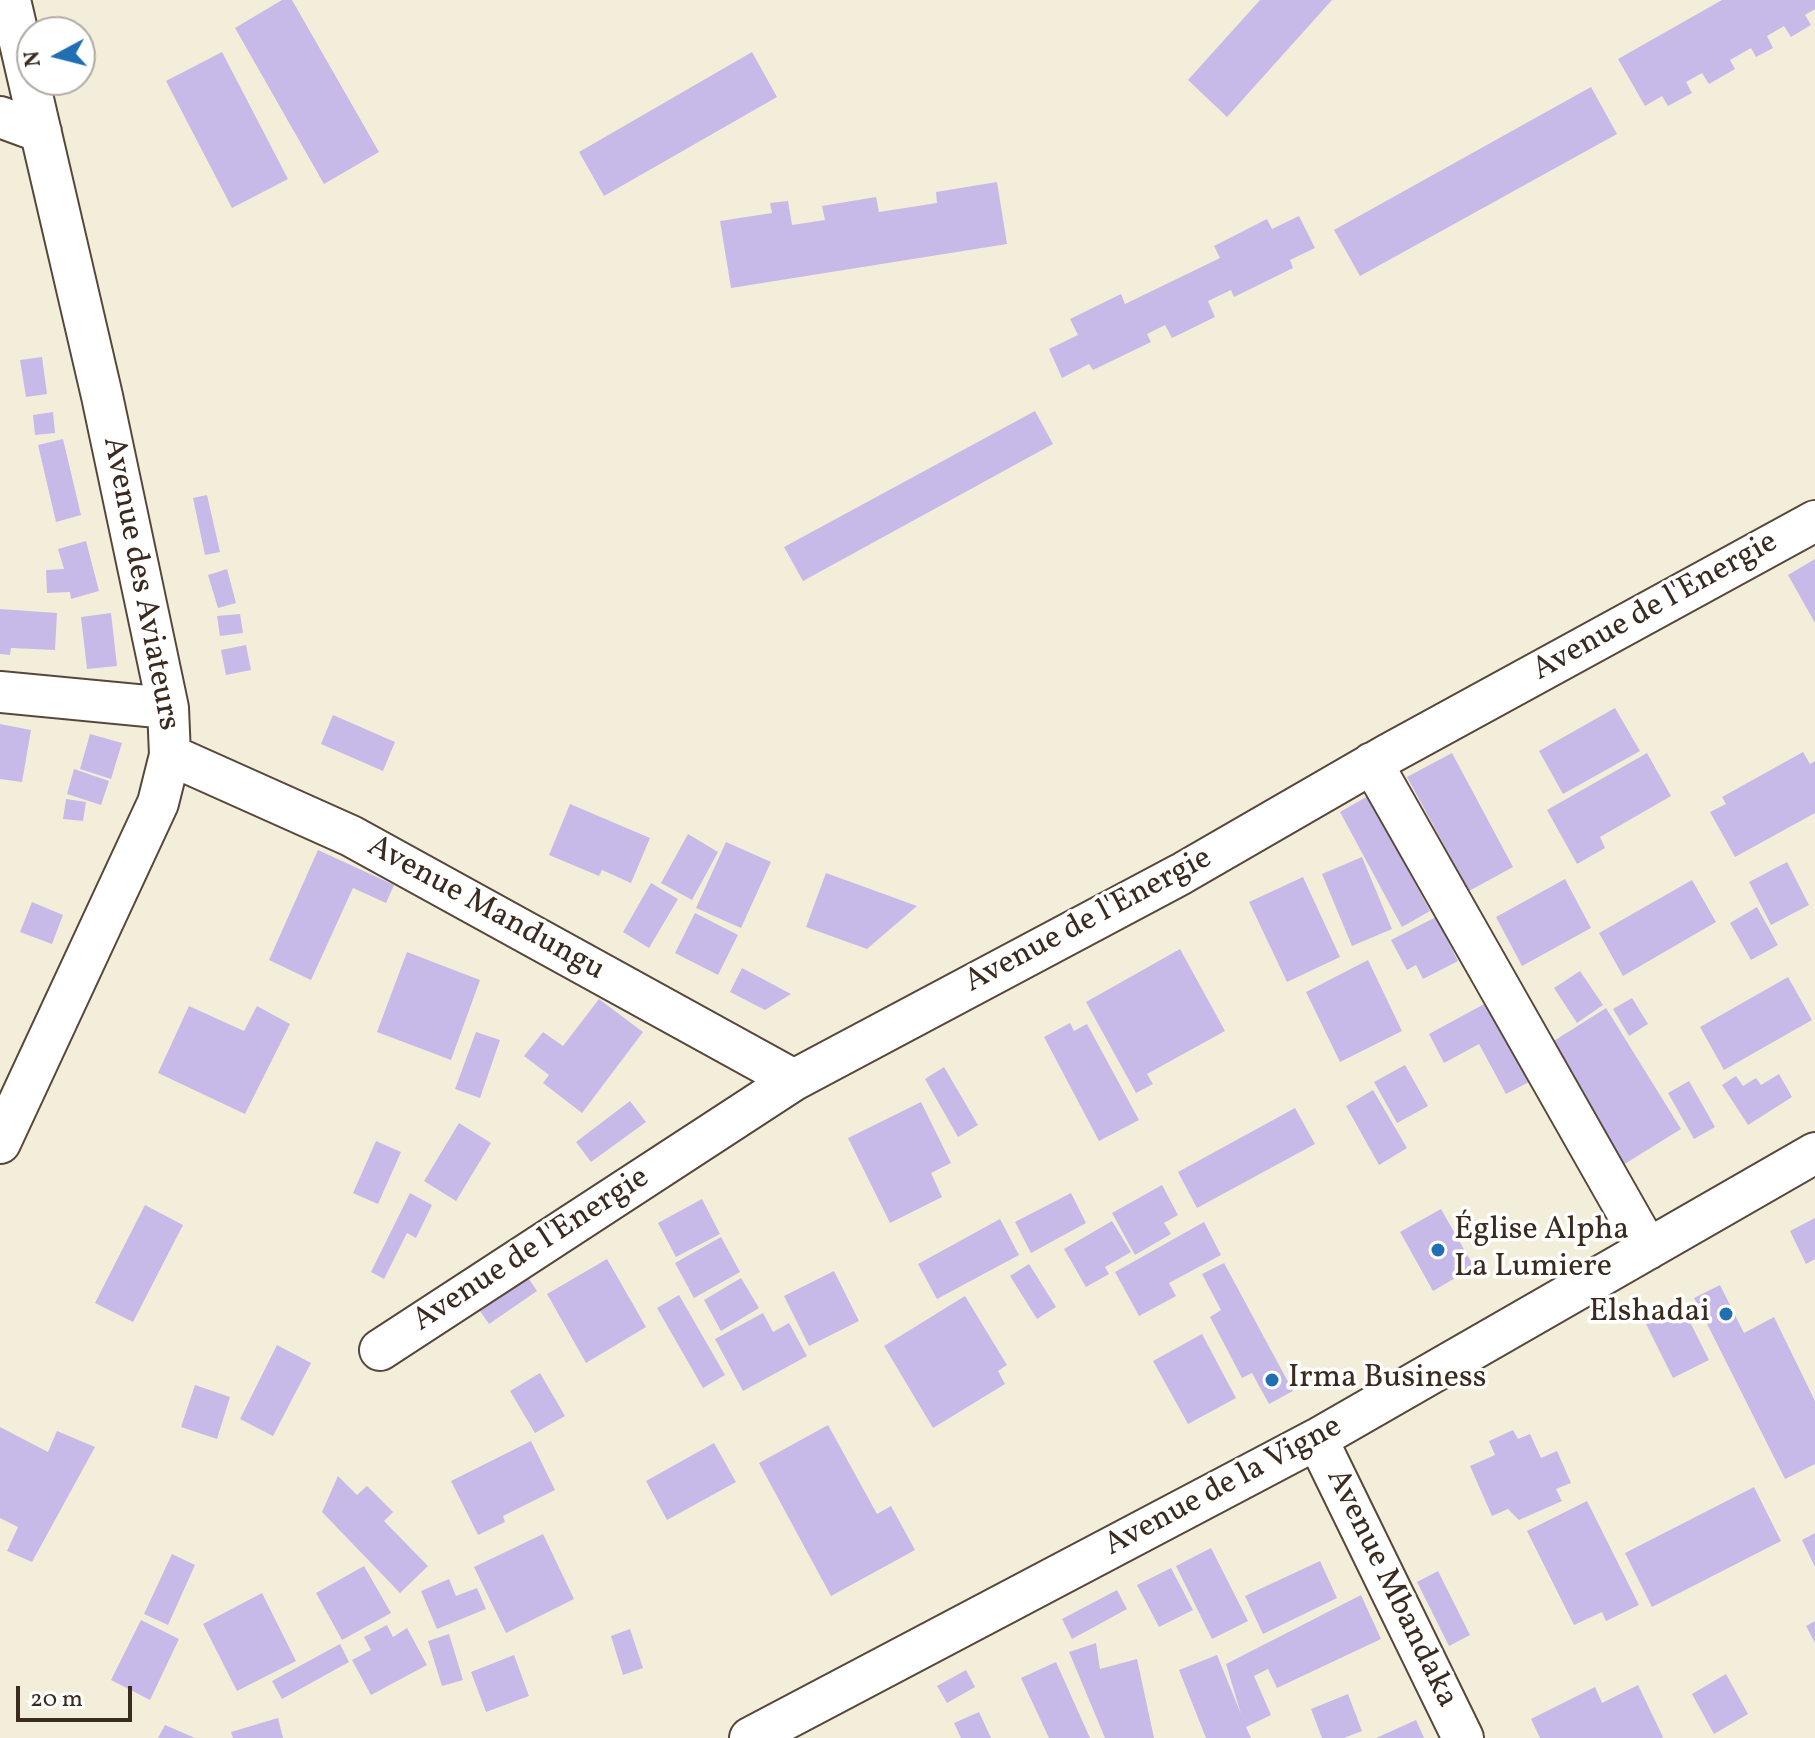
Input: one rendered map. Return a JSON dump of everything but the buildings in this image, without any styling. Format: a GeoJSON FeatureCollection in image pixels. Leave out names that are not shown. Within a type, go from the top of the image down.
{"type":"FeatureCollection","features":[{"type":"Feature","properties":{"kind":"street","name":"Avenue des Aviateurs"},"geometry":{"type":"LineString","coordinates":[[0,1143],[139,849],[158,803],[170,755],[168,708],[102,396],[10,0]]}},
{"type":"Feature","properties":{"kind":"street"},"geometry":{"type":"LineString","coordinates":[[0,117],[41,132]]}},
{"type":"Feature","properties":{"kind":"street","name":"Avenue de l'Energie"},"geometry":{"type":"LineString","coordinates":[[380,1350],[794,1080],[1181,874],[1372,763],[1815,521]]}},
{"type":"Feature","properties":{"kind":"street"},"geometry":{"type":"LineString","coordinates":[[0,692],[168,708]]}},
{"type":"Feature","properties":{"kind":"street","name":"Avenue Mandungu"},"geometry":{"type":"LineString","coordinates":[[170,755],[351,836],[794,1080]]}},
{"type":"Feature","properties":{"kind":"street"},"geometry":{"type":"LineString","coordinates":[[1372,763],[1648,1249]]}},
{"type":"Feature","properties":{"kind":"street","name":"Avenue de la Vigne"},"geometry":{"type":"LineString","coordinates":[[750,1738],[1317,1439],[1815,1153]]}},
{"type":"Feature","properties":{"kind":"street","name":"Avenue Mbandaka"},"geometry":{"type":"LineString","coordinates":[[1317,1439],[1463,1738]]}},
{"type":"Feature","properties":{"kind":"place","name":"Église Alpha La Lumiere"},"geometry":{"type":"Point","coordinates":[1438,1250]}},
{"type":"Feature","properties":{"kind":"place","name":"Elshadai"},"geometry":{"type":"Point","coordinates":[1726,1314]}},
{"type":"Feature","properties":{"kind":"place","name":"Irma Business"},"geometry":{"type":"Point","coordinates":[1272,1380]}}]}
